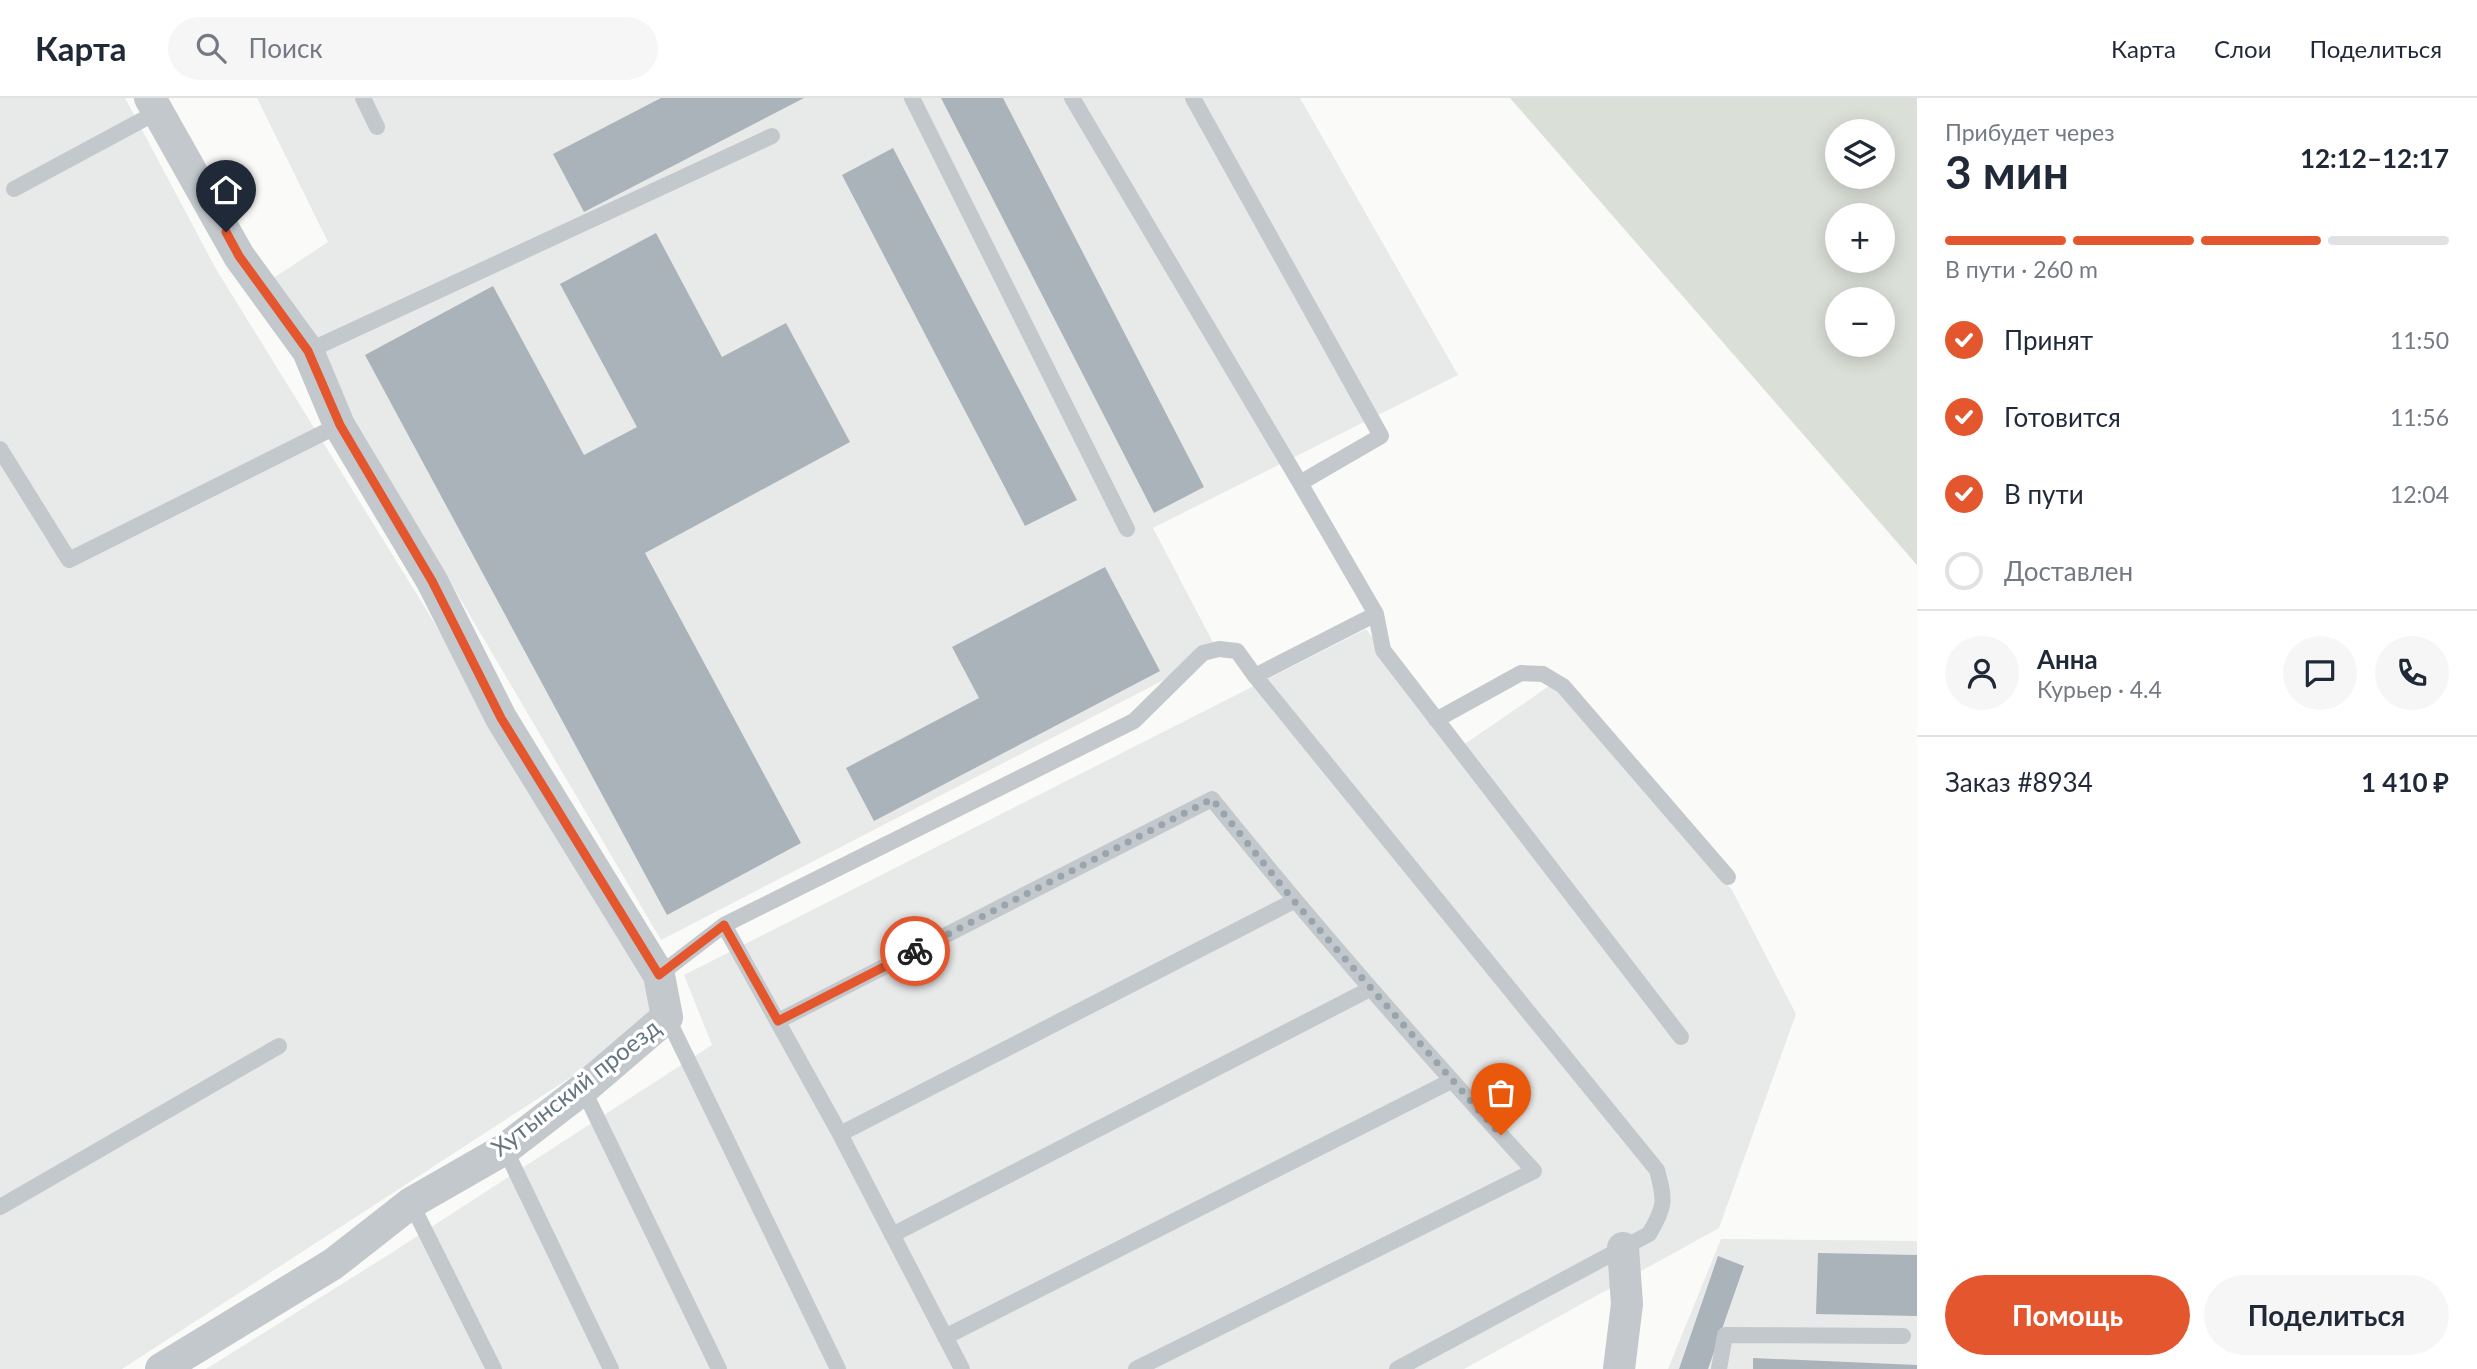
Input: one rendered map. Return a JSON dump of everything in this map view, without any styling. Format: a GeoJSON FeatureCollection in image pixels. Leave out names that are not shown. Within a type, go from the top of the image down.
{"type":"FeatureCollection","features":[{"type":"Feature","properties":{"kind":"street","name":"Хутынский проезд"},"geometry":{"type":"LineString","coordinates":[[154,102],[239,256],[308,351],[340,425],[432,581],[501,718],[659,975],[667,1017],[583,1089],[505,1149],[411,1203],[333,1264],[161,1369]]}},
{"type":"Feature","properties":{"kind":"street"},"geometry":{"type":"LineString","coordinates":[[1619,1369],[1627,1304],[1623,1248]]}},
{"type":"Feature","properties":{"kind":"lane"},"geometry":{"type":"LineString","coordinates":[[363,98],[377,127]]}},
{"type":"Feature","properties":{"kind":"lane"},"geometry":{"type":"LineString","coordinates":[[912,98],[1127,528]]}},
{"type":"Feature","properties":{"kind":"lane"},"geometry":{"type":"LineString","coordinates":[[1072,98],[1376,614],[1383,650],[1681,1037]]}},
{"type":"Feature","properties":{"kind":"lane"},"geometry":{"type":"LineString","coordinates":[[1193,98],[1381,436],[1300,483]]}},
{"type":"Feature","properties":{"kind":"lane"},"geometry":{"type":"LineString","coordinates":[[14,189],[154,102]]}},
{"type":"Feature","properties":{"kind":"lane"},"geometry":{"type":"LineString","coordinates":[[308,351],[772,136]]}},
{"type":"Feature","properties":{"kind":"lane"},"geometry":{"type":"LineString","coordinates":[[0,449],[69,560],[340,425]]}},
{"type":"Feature","properties":{"kind":"lane"},"geometry":{"type":"LineString","coordinates":[[1255,677],[1376,614]]}},
{"type":"Feature","properties":{"kind":"lane"},"geometry":{"type":"LineString","coordinates":[[659,975],[724,925],[1134,722],[1203,653],[1219,649],[1237,651],[1255,677],[1657,1170],[1663,1192],[1662,1212],[1649,1234],[1397,1369]]}},
{"type":"Feature","properties":{"kind":"lane"},"geometry":{"type":"LineString","coordinates":[[1436,720],[1521,673],[1543,674],[1563,686],[1728,877]]}},
{"type":"Feature","properties":{"kind":"lane"},"geometry":{"type":"LineString","coordinates":[[778,1021],[1212,799],[1294,901],[1370,989],[1534,1171],[1136,1369]]}},
{"type":"Feature","properties":{"kind":"lane"},"geometry":{"type":"LineString","coordinates":[[840,1135],[1294,901]]}},
{"type":"Feature","properties":{"kind":"lane"},"geometry":{"type":"LineString","coordinates":[[724,925],[840,1135],[962,1369]]}},
{"type":"Feature","properties":{"kind":"lane"},"geometry":{"type":"LineString","coordinates":[[892,1235],[1370,989]]}},
{"type":"Feature","properties":{"kind":"lane"},"geometry":{"type":"LineString","coordinates":[[667,1017],[838,1369]]}},
{"type":"Feature","properties":{"kind":"lane"},"geometry":{"type":"LineString","coordinates":[[0,1207],[279,1046]]}},
{"type":"Feature","properties":{"kind":"lane"},"geometry":{"type":"LineString","coordinates":[[945,1337],[1451,1081]]}},
{"type":"Feature","properties":{"kind":"lane"},"geometry":{"type":"LineString","coordinates":[[583,1089],[719,1369]]}},
{"type":"Feature","properties":{"kind":"lane"},"geometry":{"type":"LineString","coordinates":[[505,1149],[611,1369]]}},
{"type":"Feature","properties":{"kind":"lane"},"geometry":{"type":"LineString","coordinates":[[411,1203],[494,1369]]}},
{"type":"Feature","properties":{"kind":"lane"},"geometry":{"type":"LineString","coordinates":[[1719,1369],[1725,1335],[1903,1336]]}},
{"type":"Feature","properties":{"kind":"shaded area"},"geometry":{"type":"Polygon","coordinates":[[[0,98],[125,98],[216,269],[429,614],[665,1016],[122,1369],[0,1369],[0,98]]]}},
{"type":"Feature","properties":{"kind":"shaded area"},"geometry":{"type":"Polygon","coordinates":[[[257,98],[1300,98],[1458,375],[1153,528],[1218,652],[661,940],[272,279],[328,242],[257,98]]]}},
{"type":"Feature","properties":{"kind":"shaded area"},"geometry":{"type":"Polygon","coordinates":[[[1510,98],[1917,98],[1917,565],[1510,98]]]}},
{"type":"Feature","properties":{"kind":"shaded area"},"geometry":{"type":"Polygon","coordinates":[[[1366,629],[1459,748],[1555,682],[1732,890],[1796,1014],[1719,1228],[1464,1369],[206,1369],[385,1257],[712,1045],[684,975],[1366,629]]]}},
{"type":"Feature","properties":{"kind":"shaded area"},"geometry":{"type":"Polygon","coordinates":[[[1721,1239],[1917,1241],[1917,1369],[1668,1369],[1721,1239]]]}},
{"type":"Feature","properties":{"kind":"building"},"geometry":{"type":"Polygon","coordinates":[[[661,98],[804,98],[584,212],[553,154],[661,98]]]}},
{"type":"Feature","properties":{"kind":"building"},"geometry":{"type":"Polygon","coordinates":[[[941,98],[1003,98],[1204,487],[1154,513],[941,98]]]}},
{"type":"Feature","properties":{"kind":"building"},"geometry":{"type":"Polygon","coordinates":[[[893,148],[1077,500],[1025,526],[842,175],[893,148]]]}},
{"type":"Feature","properties":{"kind":"building"},"geometry":{"type":"Polygon","coordinates":[[[656,233],[722,357],[786,323],[850,442],[645,553],[801,843],[667,915],[365,355],[493,286],[584,455],[637,427],[560,284],[656,233]]]}},
{"type":"Feature","properties":{"kind":"building"},"geometry":{"type":"Polygon","coordinates":[[[1105,567],[1160,671],[874,821],[846,768],[979,698],[952,647],[1105,567]]]}},
{"type":"Feature","properties":{"kind":"building"},"geometry":{"type":"Polygon","coordinates":[[[1818,1253],[1917,1255],[1917,1316],[1816,1314],[1818,1253]]]}},
{"type":"Feature","properties":{"kind":"building"},"geometry":{"type":"Polygon","coordinates":[[[1718,1256],[1744,1266],[1708,1369],[1679,1369],[1718,1256]]]}},
{"type":"Feature","properties":{"kind":"building"},"geometry":{"type":"Polygon","coordinates":[[[1753,1358],[1917,1365],[1917,1369],[1753,1369],[1753,1358]]]}},
{"type":"Feature","properties":{"kind":"way so far"},"geometry":{"type":"LineString","coordinates":[[915,951],[1212,799],[1294,901],[1501,1135]]}},
{"type":"Feature","properties":{"kind":"route"},"geometry":{"type":"LineString","coordinates":[[226,232],[239,256],[308,351],[340,425],[432,581],[501,718],[659,975],[724,925],[778,1021],[915,951]]}}]}
